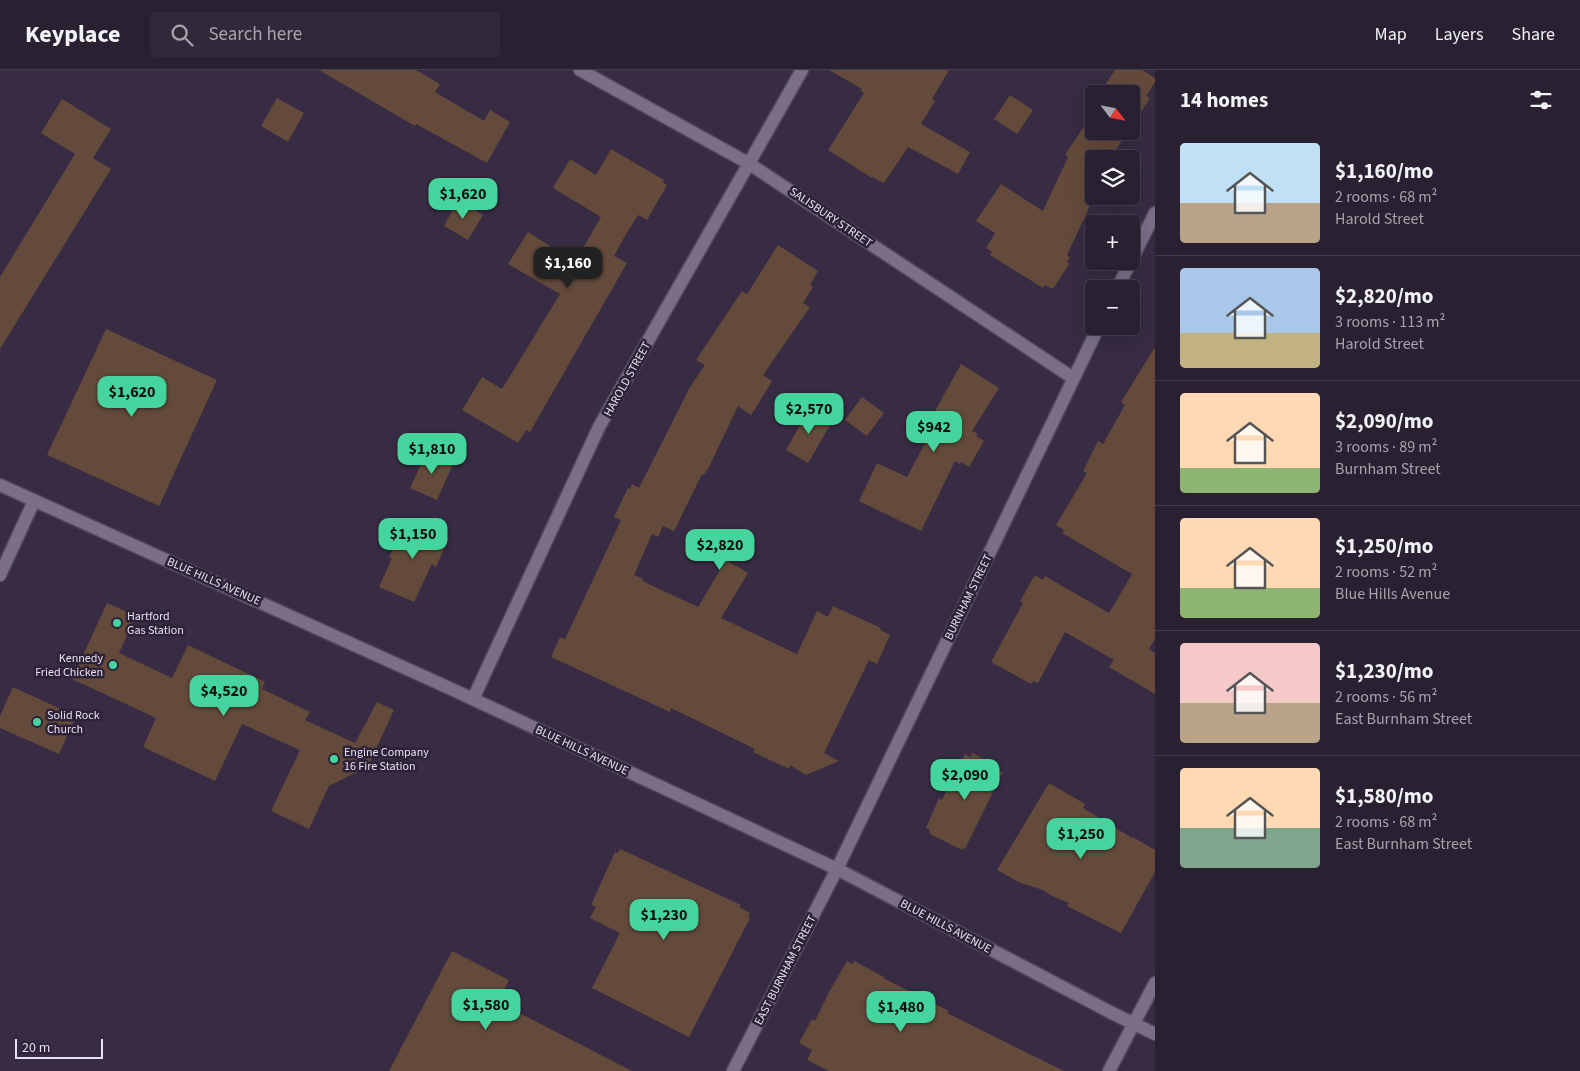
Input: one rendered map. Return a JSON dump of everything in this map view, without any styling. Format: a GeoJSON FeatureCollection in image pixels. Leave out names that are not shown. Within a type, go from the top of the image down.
{"type":"FeatureCollection","features":[{"type":"Feature","properties":{"kind":"street","name":"SALISBURY STREET"},"geometry":{"type":"LineString","coordinates":[[580,70],[748,163],[1074,378]]}},
{"type":"Feature","properties":{"kind":"street","name":"HAROLD STREET"},"geometry":{"type":"LineString","coordinates":[[472,699],[599,427],[802,70]]}},
{"type":"Feature","properties":{"kind":"street"},"geometry":{"type":"LineString","coordinates":[[1140,243],[1155,213]]}},
{"type":"Feature","properties":{"kind":"street","name":"BURNHAM STREET"},"geometry":{"type":"LineString","coordinates":[[837,869],[1095,335]]}},
{"type":"Feature","properties":{"kind":"street","name":"BLUE HILLS AVENUE"},"geometry":{"type":"LineString","coordinates":[[0,485],[194,571],[837,869],[1155,1034]]}},
{"type":"Feature","properties":{"kind":"street"},"geometry":{"type":"LineString","coordinates":[[0,575],[34,501]]}},
{"type":"Feature","properties":{"kind":"street","name":"EAST BURNHAM STREET"},"geometry":{"type":"LineString","coordinates":[[733,1071],[837,869]]}},
{"type":"Feature","properties":{"kind":"street"},"geometry":{"type":"LineString","coordinates":[[1109,1071],[1155,983]]}},
{"type":"Feature","properties":{"kind":"building"},"geometry":{"type":"Polygon","coordinates":[[[319,70],[416,70],[440,84],[435,92],[484,121],[490,110],[510,122],[487,163],[416,124],[415,126],[319,70]]]}},
{"type":"Feature","properties":{"kind":"building"},"geometry":{"type":"Polygon","coordinates":[[[829,70],[949,70],[932,99],[935,101],[921,124],[970,152],[958,174],[908,147],[884,183],[872,178],[828,150],[864,93],[861,91],[862,89],[829,70]]]}},
{"type":"Feature","properties":{"kind":"building"},"geometry":{"type":"Polygon","coordinates":[[[1115,70],[1142,70],[1155,78],[1155,82],[1146,96],[1150,98],[1140,113],[1140,85],[1105,85],[1115,70]]]}},
{"type":"Feature","properties":{"kind":"building"},"geometry":{"type":"Polygon","coordinates":[[[1010,95],[1033,110],[1017,134],[994,119],[1010,95]]]}},
{"type":"Feature","properties":{"kind":"building"},"geometry":{"type":"Polygon","coordinates":[[[277,98],[304,113],[288,142],[261,126],[277,98]]]}},
{"type":"Feature","properties":{"kind":"building"},"geometry":{"type":"Polygon","coordinates":[[[62,99],[111,129],[93,158],[111,169],[0,349],[0,277],[75,154],[41,133],[62,99]]]}},
{"type":"Feature","properties":{"kind":"building"},"geometry":{"type":"Polygon","coordinates":[[[1085,125],[1085,140],[1122,140],[1116,150],[1085,150],[1085,205],[1090,205],[1067,255],[1070,257],[1067,262],[1069,264],[1053,289],[1045,285],[1043,288],[990,255],[992,252],[986,248],[995,233],[976,221],[1001,184],[1043,211],[1068,157],[1065,155],[1085,125]]]}},
{"type":"Feature","properties":{"kind":"building"},"geometry":{"type":"Polygon","coordinates":[[[611,149],[664,180],[663,182],[667,185],[647,220],[638,215],[625,236],[614,256],[627,263],[530,432],[526,430],[518,443],[462,410],[482,377],[502,389],[560,294],[508,264],[528,232],[575,262],[601,217],[553,188],[570,159],[596,175],[611,149]]]}},
{"type":"Feature","properties":{"kind":"building"},"geometry":{"type":"Polygon","coordinates":[[[458,200],[483,215],[468,240],[444,226],[458,200]]]}},
{"type":"Feature","properties":{"kind":"building"},"geometry":{"type":"Polygon","coordinates":[[[778,245],[818,271],[810,285],[813,287],[803,303],[810,307],[763,375],[772,381],[757,406],[751,415],[738,406],[709,467],[704,475],[702,474],[674,531],[663,526],[658,537],[652,534],[634,575],[643,579],[642,581],[698,607],[726,560],[748,573],[721,618],[797,654],[817,611],[828,617],[833,606],[881,628],[880,630],[890,635],[877,664],[869,660],[824,753],[839,761],[806,775],[790,765],[789,769],[753,752],[755,749],[671,708],[670,712],[551,657],[560,637],[565,639],[621,520],[614,517],[628,488],[630,489],[632,484],[639,488],[690,387],[705,365],[696,360],[742,291],[747,294],[778,245]]]}},
{"type":"Feature","properties":{"kind":"building"},"geometry":{"type":"Polygon","coordinates":[[[106,329],[217,380],[159,506],[47,455],[106,329]]]}},
{"type":"Feature","properties":{"kind":"building"},"geometry":{"type":"Polygon","coordinates":[[[1155,347],[1155,639],[1149,649],[1155,653],[1155,694],[1109,667],[1114,660],[1065,632],[1038,683],[1033,681],[1031,684],[991,662],[1023,603],[1020,601],[1035,575],[1043,580],[1045,576],[1109,613],[1132,574],[1062,533],[1064,530],[1056,525],[1087,473],[1083,471],[1098,441],[1103,444],[1125,405],[1121,402],[1155,347]]]}},
{"type":"Feature","properties":{"kind":"building"},"geometry":{"type":"Polygon","coordinates":[[[961,364],[999,388],[972,431],[978,434],[976,436],[984,441],[969,467],[955,461],[921,531],[859,501],[877,463],[907,477],[931,432],[925,429],[961,364]]]}},
{"type":"Feature","properties":{"kind":"building"},"geometry":{"type":"Polygon","coordinates":[[[862,397],[884,413],[867,436],[845,420],[862,397]]]}},
{"type":"Feature","properties":{"kind":"building"},"geometry":{"type":"Polygon","coordinates":[[[810,407],[833,420],[808,463],[786,450],[810,407]]]}},
{"type":"Feature","properties":{"kind":"building"},"geometry":{"type":"Polygon","coordinates":[[[428,450],[454,462],[437,500],[410,488],[428,450]]]}},
{"type":"Feature","properties":{"kind":"building"},"geometry":{"type":"Polygon","coordinates":[[[406,519],[449,538],[436,567],[432,564],[414,602],[379,587],[392,558],[389,557],[406,519]]]}},
{"type":"Feature","properties":{"kind":"building"},"geometry":{"type":"Polygon","coordinates":[[[107,603],[136,616],[119,653],[172,678],[188,645],[265,682],[262,689],[310,712],[305,720],[355,743],[377,702],[394,710],[366,771],[359,767],[357,772],[329,786],[309,829],[271,811],[300,750],[242,724],[215,781],[143,747],[156,718],[72,679],[107,603]]]}},
{"type":"Feature","properties":{"kind":"building","name":"Solid Rock Church"},"geometry":{"type":"Polygon","coordinates":[[[13,687],[76,716],[59,754],[0,728],[0,716],[13,687]]]}},
{"type":"Feature","properties":{"kind":"building"},"geometry":{"type":"Polygon","coordinates":[[[972,753],[1000,767],[998,770],[1003,772],[965,849],[963,848],[962,850],[930,834],[929,829],[926,828],[939,798],[942,800],[965,754],[971,757],[972,753]]]}},
{"type":"Feature","properties":{"kind":"building"},"geometry":{"type":"Polygon","coordinates":[[[1049,783],[1085,804],[1083,808],[1155,850],[1155,872],[1121,933],[1067,906],[1069,903],[1043,890],[1021,883],[997,870],[1049,783]]]}},
{"type":"Feature","properties":{"kind":"building"},"geometry":{"type":"Polygon","coordinates":[[[620,849],[741,905],[739,907],[750,913],[748,917],[750,918],[689,1037],[592,988],[620,933],[590,918],[596,907],[591,905],[615,852],[618,853],[620,849]]]}},
{"type":"Feature","properties":{"kind":"building"},"geometry":{"type":"Polygon","coordinates":[[[452,951],[509,980],[498,1002],[632,1071],[389,1071],[452,951]]]}},
{"type":"Feature","properties":{"kind":"building"},"geometry":{"type":"Polygon","coordinates":[[[847,961],[852,964],[854,961],[883,978],[949,1011],[947,1013],[1064,1071],[829,1071],[807,1060],[812,1050],[799,1043],[812,1019],[815,1021],[847,961]]]}},
{"type":"Feature","properties":{"kind":"place","name":"Hartford Gas Station"},"geometry":{"type":"Point","coordinates":[117,623]}},
{"type":"Feature","properties":{"kind":"place","name":"Kennedy Fried Chicken"},"geometry":{"type":"Point","coordinates":[113,665]}},
{"type":"Feature","properties":{"kind":"place","name":"Solid Rock Church"},"geometry":{"type":"Point","coordinates":[37,722]}},
{"type":"Feature","properties":{"kind":"place","name":"Engine Company 16 Fire Station"},"geometry":{"type":"Point","coordinates":[334,759]}}]}
